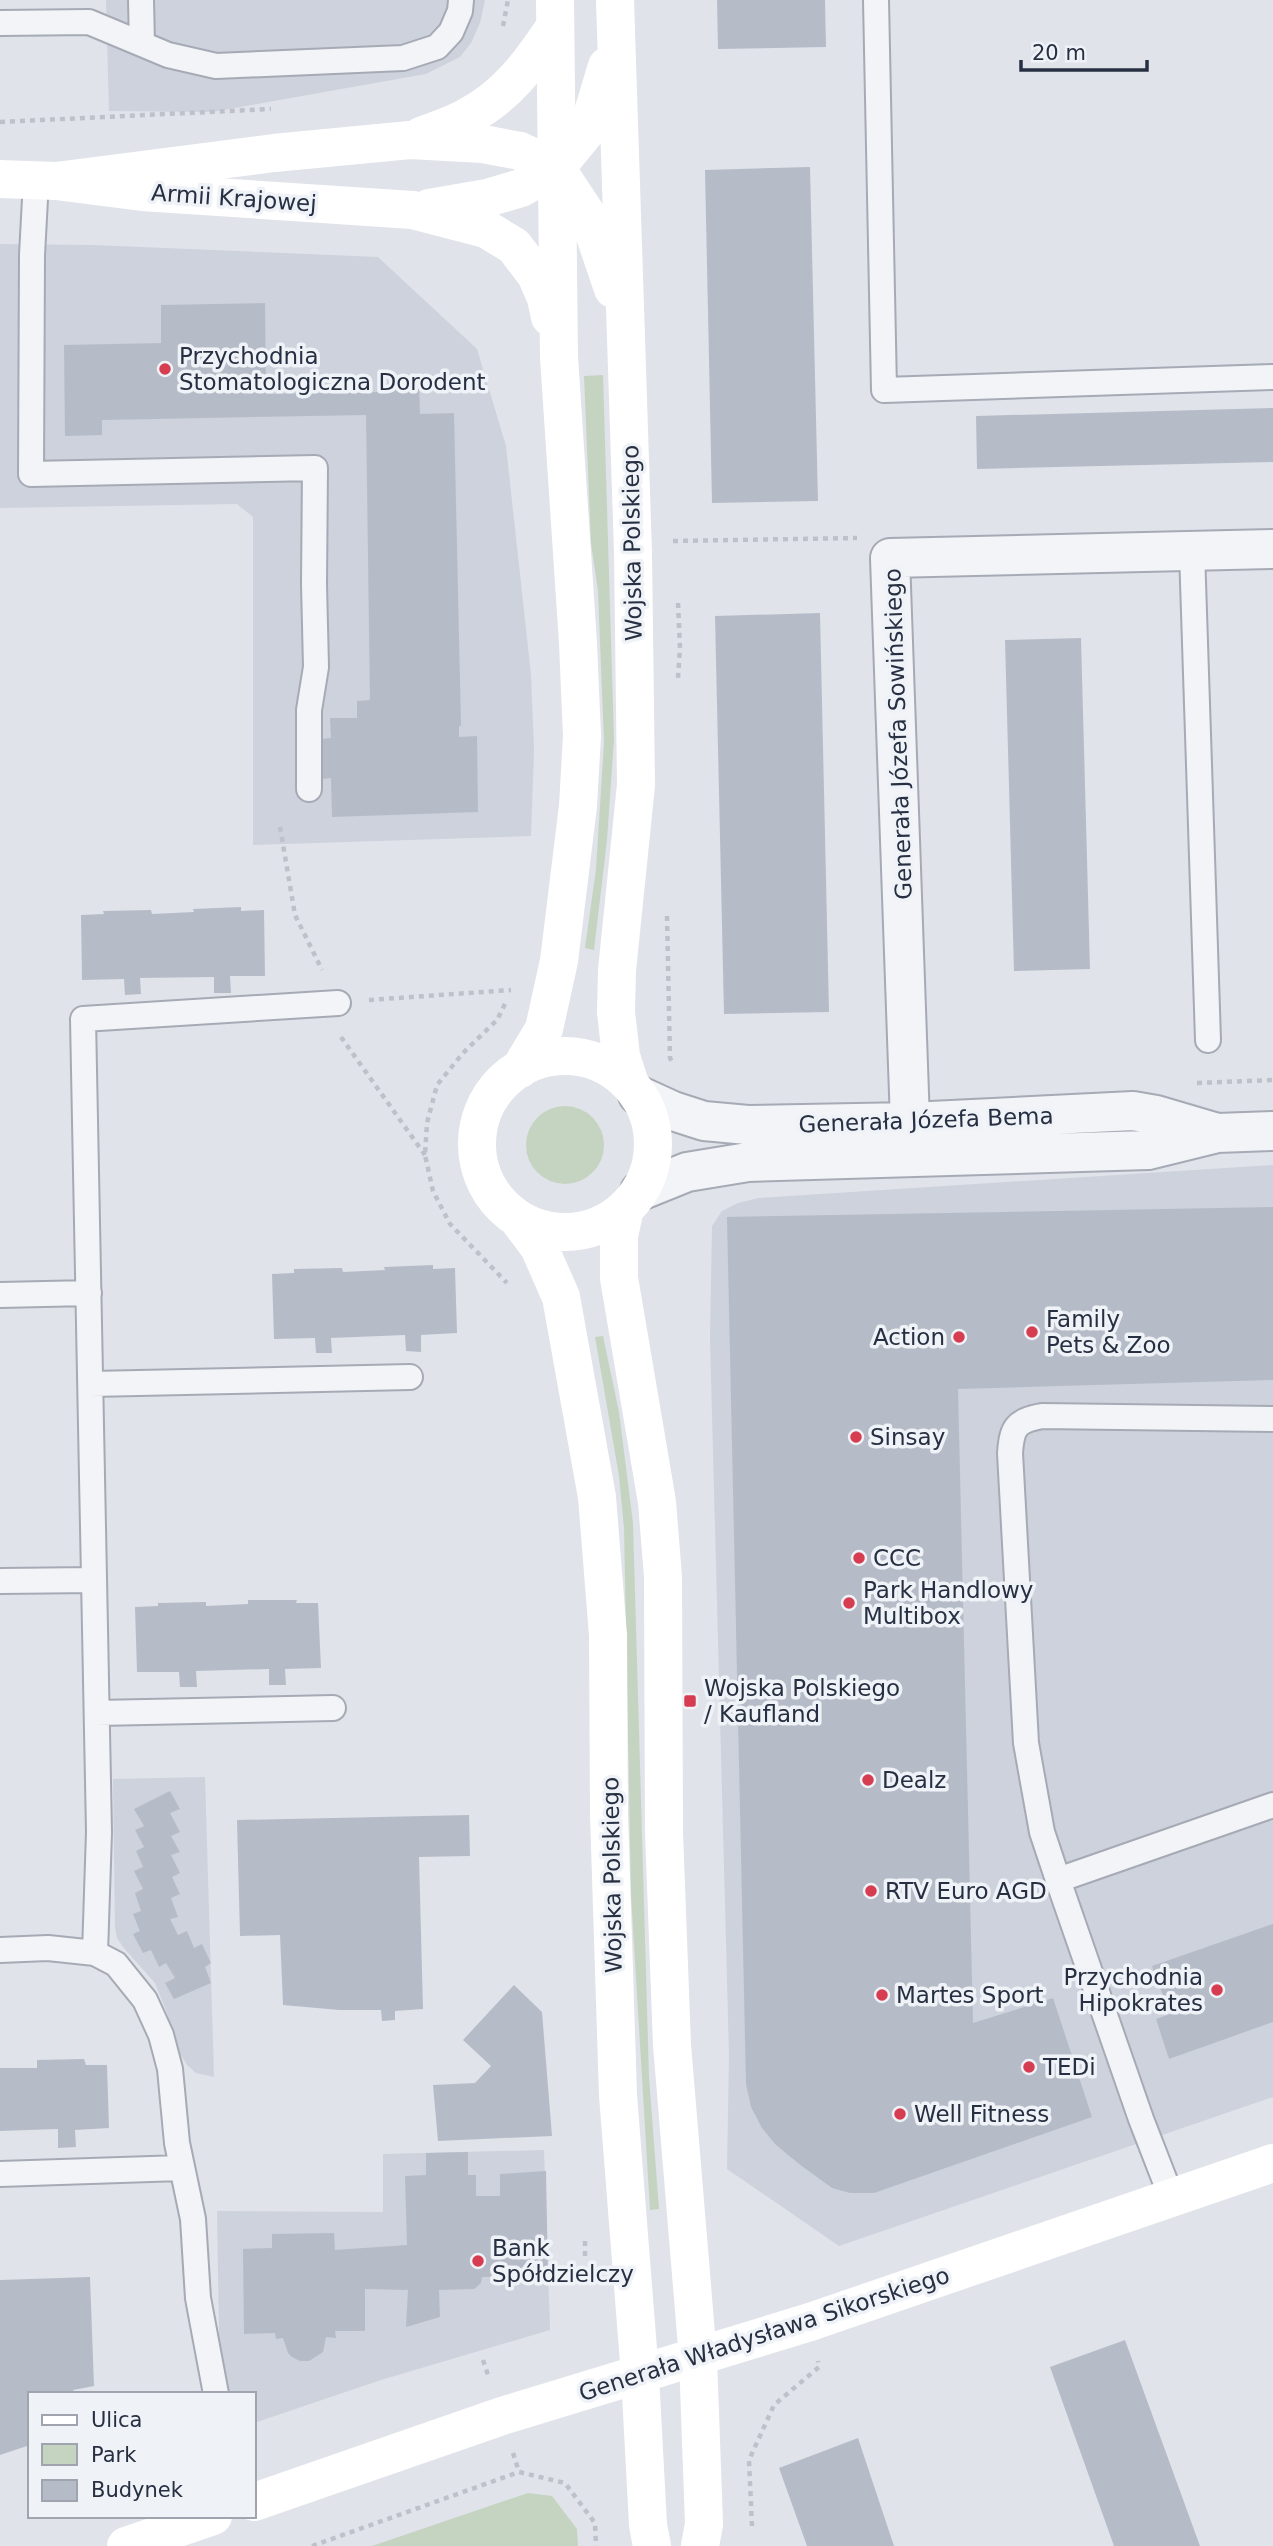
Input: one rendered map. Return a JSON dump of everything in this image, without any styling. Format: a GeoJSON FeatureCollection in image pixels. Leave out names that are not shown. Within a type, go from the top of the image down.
{"type":"FeatureCollection","features":[{"type":"Feature","properties":{"kind":"street","name":"Armii Krajowej"},"geometry":{"type":"LineString","coordinates":[[413,210],[486,198],[521,188],[556,168],[588,129],[603,85],[616,12]]}},
{"type":"Feature","properties":{"kind":"street","name":"Wojska Polskiego"},"geometry":{"type":"LineString","coordinates":[[616,12],[628,354],[636,785],[616,994],[617,1035],[634,1089]]}},
{"type":"Feature","properties":{"kind":"street","name":"Armii Krajowej"},"geometry":{"type":"LineString","coordinates":[[410,140],[467,117],[502,94],[530,64],[554,14]]}},
{"type":"Feature","properties":{"kind":"street"},"geometry":{"type":"LineString","coordinates":[[520,1069],[544,1029],[550,1011],[559,961],[578,806],[582,736],[559,357],[554,14]]}},
{"type":"Feature","properties":{"kind":"street","name":"Armii Krajowej"},"geometry":{"type":"LineString","coordinates":[[31,180],[410,140],[483,144],[520,151],[556,168]]}},
{"type":"Feature","properties":{"kind":"street"},"geometry":{"type":"LineString","coordinates":[[556,168],[589,218],[610,274],[628,354]]}},
{"type":"Feature","properties":{"kind":"street","name":"Armii Krajowej"},"geometry":{"type":"LineString","coordinates":[[31,180],[142,192],[413,210],[486,229],[514,246],[536,275],[546,298],[559,357]]}},
{"type":"Feature","properties":{"kind":"street","name":"Generała Józefa Sowińskiego"},"geometry":{"type":"LineString","coordinates":[[910,1122],[890,558],[1273,550]]}},
{"type":"Feature","properties":{"kind":"street"},"geometry":{"type":"LineString","coordinates":[[632,1200],[603,1224],[578,1232],[542,1229],[518,1219],[491,1191],[481,1170],[477,1147],[479,1124],[488,1102],[502,1084],[520,1069],[551,1057],[568,1056],[601,1064],[634,1089],[651,1123],[653,1138],[650,1169],[632,1200],[619,1236],[619,1278],[657,1502],[663,1577],[664,1832],[672,2045],[698,2358],[704,2524],[700,2546]]}},
{"type":"Feature","properties":{"kind":"street","name":"Generała Józefa Bema"},"geometry":{"type":"LineString","coordinates":[[634,1089],[673,1111],[704,1121],[735,1124],[910,1122],[1133,1111],[1217,1133]]}},
{"type":"Feature","properties":{"kind":"street","name":"Generała Józefa Bema"},"geometry":{"type":"LineString","coordinates":[[632,1200],[687,1172],[748,1162],[1148,1150],[1217,1133],[1273,1131]]}},
{"type":"Feature","properties":{"kind":"street","name":"Wojska Polskiego"},"geometry":{"type":"LineString","coordinates":[[518,1219],[539,1247],[552,1271],[561,1297],[597,1497],[608,1635],[609,1814],[618,2095],[640,2375],[648,2525],[652,2546]]}},
{"type":"Feature","properties":{"kind":"street","name":"Generała Władysława Sikorskiego"},"geometry":{"type":"LineString","coordinates":[[256,2498],[502,2416],[810,2322],[1273,2163]]}},
{"type":"Feature","properties":{"kind":"street"},"geometry":{"type":"LineString","coordinates":[[126,2546],[207,2518]]}},
{"type":"Feature","properties":{"kind":"lane"},"geometry":{"type":"LineString","coordinates":[[141,0],[142,44]]}},
{"type":"Feature","properties":{"kind":"lane"},"geometry":{"type":"LineString","coordinates":[[0,23],[89,22],[168,55],[216,66],[403,58],[437,47],[451,32],[460,11],[461,0]]}},
{"type":"Feature","properties":{"kind":"lane"},"geometry":{"type":"LineString","coordinates":[[876,0],[884,390],[1273,377]]}},
{"type":"Feature","properties":{"kind":"lane"},"geometry":{"type":"LineString","coordinates":[[31,180],[32,474],[315,468],[316,667],[309,710],[309,789]]}},
{"type":"Feature","properties":{"kind":"lane"},"geometry":{"type":"LineString","coordinates":[[1192,551],[1208,1040]]}},
{"type":"Feature","properties":{"kind":"lane"},"geometry":{"type":"LineString","coordinates":[[95,1953],[99,1832],[83,1019],[338,1003]]}},
{"type":"Feature","properties":{"kind":"lane"},"geometry":{"type":"LineString","coordinates":[[0,1295],[89,1293]]}},
{"type":"Feature","properties":{"kind":"lane"},"geometry":{"type":"LineString","coordinates":[[91,1384],[410,1377]]}},
{"type":"Feature","properties":{"kind":"lane"},"geometry":{"type":"LineString","coordinates":[[1172,2199],[1141,2119],[1042,1832],[1026,1744],[1011,1436],[1017,1425],[1027,1419],[1042,1416],[1273,1419]]}},
{"type":"Feature","properties":{"kind":"lane"},"geometry":{"type":"LineString","coordinates":[[0,1581],[94,1580]]}},
{"type":"Feature","properties":{"kind":"lane"},"geometry":{"type":"LineString","coordinates":[[97,1713],[333,1708]]}},
{"type":"Feature","properties":{"kind":"lane"},"geometry":{"type":"LineString","coordinates":[[1058,1880],[1273,1805]]}},
{"type":"Feature","properties":{"kind":"lane"},"geometry":{"type":"LineString","coordinates":[[0,1950],[48,1948],[95,1953],[116,1964],[145,2000],[160,2035],[170,2069],[177,2143],[193,2219],[198,2298],[216,2392]]}},
{"type":"Feature","properties":{"kind":"lane"},"geometry":{"type":"LineString","coordinates":[[0,2174],[181,2168]]}},
{"type":"Feature","properties":{"kind":"path"},"geometry":{"type":"LineString","coordinates":[[663,541],[879,537],[890,558]]}},
{"type":"Feature","properties":{"kind":"path"},"geometry":{"type":"LineString","coordinates":[[280,827],[296,915],[338,1003],[338,1033],[425,1156]]}},
{"type":"Feature","properties":{"kind":"path"},"geometry":{"type":"LineString","coordinates":[[511,1291],[482,1255],[450,1224],[433,1191],[425,1156],[427,1123],[437,1085],[463,1053],[497,1020],[518,979]]}},
{"type":"Feature","properties":{"kind":"path"},"geometry":{"type":"LineString","coordinates":[[338,1003],[512,990]]}},
{"type":"Feature","properties":{"kind":"path"},"geometry":{"type":"LineString","coordinates":[[585,2256],[586,2232]]}},
{"type":"Feature","properties":{"kind":"path"},"geometry":{"type":"LineString","coordinates":[[752,2526],[749,2460],[774,2406],[819,2367],[810,2322]]}},
{"type":"Feature","properties":{"kind":"path"},"geometry":{"type":"LineString","coordinates":[[312,2546],[519,2472],[565,2483],[595,2523],[596,2546]]}},
{"type":"Feature","properties":{"kind":"shaded area"},"geometry":{"type":"Polygon","coordinates":[[[106,0],[485,0],[480,23],[471,43],[460,57],[426,74],[212,112],[109,111],[106,0]]]}},
{"type":"Feature","properties":{"kind":"shaded area"},"geometry":{"type":"Polygon","coordinates":[[[0,244],[93,245],[378,257],[477,349],[506,446],[531,675],[534,750],[531,836],[253,845],[253,517],[237,504],[0,508],[0,244]]]}},
{"type":"Feature","properties":{"kind":"shaded area"},"geometry":{"type":"Polygon","coordinates":[[[1273,1165],[1273,2097],[839,2246],[727,2169],[729,2055],[710,1339],[712,1226],[722,1211],[738,1203],[759,1198],[1273,1165]]]}},
{"type":"Feature","properties":{"kind":"shaded area"},"geometry":{"type":"Polygon","coordinates":[[[205,1777],[214,2077],[196,2073],[187,2065],[176,2047],[155,1983],[123,1947],[117,1938],[115,1927],[113,1779],[205,1777]]]}},
{"type":"Feature","properties":{"kind":"shaded area"},"geometry":{"type":"Polygon","coordinates":[[[544,2150],[550,2330],[381,2380],[256,2422],[256,2392],[220,2392],[217,2211],[383,2212],[383,2154],[544,2150]]]}},
{"type":"Feature","properties":{"kind":"green space"},"geometry":{"type":"Polygon","coordinates":[[[603,375],[614,739],[607,840],[594,950],[585,948],[596,869],[604,742],[598,591],[591,543],[584,376],[603,375]]]}},
{"type":"Feature","properties":{"kind":"green space"},"geometry":{"type":"Polygon","coordinates":[[[565,1106],[580,1109],[592,1118],[601,1130],[604,1145],[601,1160],[592,1172],[580,1181],[565,1184],[550,1181],[538,1172],[529,1160],[526,1145],[529,1130],[538,1118],[550,1109],[565,1106]]]}},
{"type":"Feature","properties":{"kind":"green space"},"geometry":{"type":"Polygon","coordinates":[[[603,1336],[619,1412],[633,1523],[649,2077],[659,2209],[650,2210],[631,1895],[624,1528],[619,1476],[595,1337],[603,1336]]]}},
{"type":"Feature","properties":{"kind":"green space"},"geometry":{"type":"Polygon","coordinates":[[[528,2493],[552,2496],[577,2529],[578,2546],[372,2546],[528,2493]]]}},
{"type":"Feature","properties":{"kind":"building"},"geometry":{"type":"Polygon","coordinates":[[[717,0],[825,0],[826,47],[718,49],[717,0]]]}},
{"type":"Feature","properties":{"kind":"building"},"geometry":{"type":"Polygon","coordinates":[[[810,167],[818,501],[712,503],[705,170],[810,167]]]}},
{"type":"Feature","properties":{"kind":"building"},"geometry":{"type":"Polygon","coordinates":[[[265,303],[266,394],[380,392],[380,384],[419,382],[420,414],[454,413],[461,726],[459,737],[477,736],[478,812],[332,817],[331,778],[322,779],[321,739],[331,738],[330,718],[357,718],[357,701],[370,700],[366,415],[102,420],[102,435],[65,436],[64,345],[161,343],[161,305],[265,303]]]}},
{"type":"Feature","properties":{"kind":"building"},"geometry":{"type":"Polygon","coordinates":[[[1273,408],[1273,462],[977,469],[976,416],[1273,408]]]}},
{"type":"Feature","properties":{"kind":"building"},"geometry":{"type":"Polygon","coordinates":[[[820,613],[829,1012],[724,1014],[715,616],[820,613]]]}},
{"type":"Feature","properties":{"kind":"building"},"geometry":{"type":"Polygon","coordinates":[[[1081,638],[1090,969],[1014,971],[1005,640],[1081,638]]]}},
{"type":"Feature","properties":{"kind":"building"},"geometry":{"type":"Polygon","coordinates":[[[241,907],[241,911],[264,910],[265,976],[230,976],[231,993],[214,993],[214,977],[140,978],[141,994],[125,995],[124,979],[82,980],[81,915],[104,914],[103,911],[151,910],[152,914],[241,907]]]}},
{"type":"Feature","properties":{"kind":"building","name":"Park Handlowy Multibox"},"geometry":{"type":"Polygon","coordinates":[[[1273,1207],[1273,1380],[958,1389],[973,2023],[1053,1998],[1092,2117],[874,2193],[850,2193],[832,2188],[775,2144],[762,2128],[751,2107],[746,2084],[727,1217],[1273,1207]]]}},
{"type":"Feature","properties":{"kind":"building"},"geometry":{"type":"Polygon","coordinates":[[[433,1265],[433,1269],[455,1268],[457,1333],[421,1335],[421,1352],[406,1351],[405,1335],[331,1338],[332,1353],[316,1353],[315,1338],[274,1339],[272,1274],[294,1273],[294,1269],[342,1268],[343,1272],[433,1265]]]}},
{"type":"Feature","properties":{"kind":"building"},"geometry":{"type":"Polygon","coordinates":[[[248,1600],[318,1603],[321,1668],[285,1669],[286,1685],[269,1685],[269,1669],[196,1671],[197,1687],[180,1687],[179,1672],[137,1672],[135,1607],[158,1606],[158,1603],[206,1602],[206,1606],[248,1604],[248,1600]]]}},
{"type":"Feature","properties":{"kind":"building"},"geometry":{"type":"Polygon","coordinates":[[[170,1791],[180,1809],[170,1813],[180,1832],[171,1836],[180,1852],[171,1855],[180,1873],[172,1877],[180,1894],[171,1898],[178,1917],[170,1919],[178,1935],[187,1931],[194,1948],[202,1944],[211,1963],[205,1967],[211,1983],[174,1999],[165,1983],[175,1978],[166,1963],[159,1967],[151,1950],[143,1953],[133,1934],[140,1931],[133,1914],[141,1911],[135,1893],[143,1889],[134,1871],[143,1867],[136,1851],[144,1847],[135,1830],[144,1826],[134,1809],[170,1791]]]}},
{"type":"Feature","properties":{"kind":"building"},"geometry":{"type":"Polygon","coordinates":[[[469,1815],[470,1856],[419,1857],[423,2009],[395,2011],[395,2020],[382,2021],[381,2010],[339,2010],[283,2005],[280,1935],[240,1936],[237,1820],[469,1815]]]}},
{"type":"Feature","properties":{"kind":"building","name":"Przychodnia Hipokrates"},"geometry":{"type":"Polygon","coordinates":[[[1273,1924],[1273,2022],[1169,2059],[1156,2019],[1170,2014],[1152,1966],[1273,1924]]]}},
{"type":"Feature","properties":{"kind":"building"},"geometry":{"type":"Polygon","coordinates":[[[514,1985],[542,2012],[552,2136],[438,2141],[433,2085],[475,2083],[491,2066],[463,2040],[514,1985]]]}},
{"type":"Feature","properties":{"kind":"building"},"geometry":{"type":"Polygon","coordinates":[[[84,2059],[86,2065],[107,2065],[109,2128],[75,2130],[76,2147],[58,2148],[58,2129],[0,2131],[0,2068],[37,2068],[37,2060],[84,2059]]]}},
{"type":"Feature","properties":{"kind":"building"},"geometry":{"type":"Polygon","coordinates":[[[468,2152],[468,2175],[476,2175],[476,2196],[500,2196],[500,2174],[546,2171],[548,2276],[482,2277],[481,2283],[474,2289],[439,2290],[440,2317],[406,2327],[408,2290],[365,2289],[365,2331],[335,2331],[336,2338],[326,2337],[323,2352],[309,2361],[292,2357],[283,2338],[276,2339],[275,2333],[244,2334],[243,2249],[272,2248],[272,2234],[334,2233],[335,2250],[407,2245],[405,2176],[426,2175],[426,2153],[468,2152]]]}},
{"type":"Feature","properties":{"kind":"building"},"geometry":{"type":"Polygon","coordinates":[[[90,2277],[94,2386],[73,2390],[74,2392],[28,2392],[28,2446],[0,2455],[0,2280],[90,2277]]]}},
{"type":"Feature","properties":{"kind":"building"},"geometry":{"type":"Polygon","coordinates":[[[1125,2340],[1200,2546],[1114,2546],[1050,2367],[1125,2340]]]}},
{"type":"Feature","properties":{"kind":"building"},"geometry":{"type":"Polygon","coordinates":[[[858,2438],[894,2546],[807,2546],[779,2468],[858,2438]]]}},
{"type":"Feature","properties":{"kind":"place","name":"Przychodnia Stomatologiczna Dorodent"},"geometry":{"type":"Point","coordinates":[165,369]}},
{"type":"Feature","properties":{"kind":"place","name":"Family Pets & Zoo"},"geometry":{"type":"Point","coordinates":[1032,1332]}},
{"type":"Feature","properties":{"kind":"place","name":"Action"},"geometry":{"type":"Point","coordinates":[959,1337]}},
{"type":"Feature","properties":{"kind":"place","name":"Sinsay"},"geometry":{"type":"Point","coordinates":[856,1437]}},
{"type":"Feature","properties":{"kind":"place","name":"CCC"},"geometry":{"type":"Point","coordinates":[859,1558]}},
{"type":"Feature","properties":{"kind":"place","name":"Park Handlowy Multibox"},"geometry":{"type":"Point","coordinates":[849,1603]}},
{"type":"Feature","properties":{"kind":"place","name":"Wojska Polskiego / Kaufland"},"geometry":{"type":"Point","coordinates":[690,1701]}},
{"type":"Feature","properties":{"kind":"place","name":"Dealz"},"geometry":{"type":"Point","coordinates":[868,1780]}},
{"type":"Feature","properties":{"kind":"place","name":"RTV Euro AGD"},"geometry":{"type":"Point","coordinates":[871,1891]}},
{"type":"Feature","properties":{"kind":"place","name":"Przychodnia Hipokrates"},"geometry":{"type":"Point","coordinates":[1217,1990]}},
{"type":"Feature","properties":{"kind":"place","name":"Martes Sport"},"geometry":{"type":"Point","coordinates":[882,1995]}},
{"type":"Feature","properties":{"kind":"place","name":"TEDi"},"geometry":{"type":"Point","coordinates":[1029,2067]}},
{"type":"Feature","properties":{"kind":"place","name":"Well Fitness"},"geometry":{"type":"Point","coordinates":[900,2114]}},
{"type":"Feature","properties":{"kind":"place","name":"Bank Spółdzielczy"},"geometry":{"type":"Point","coordinates":[478,2261]}}]}
